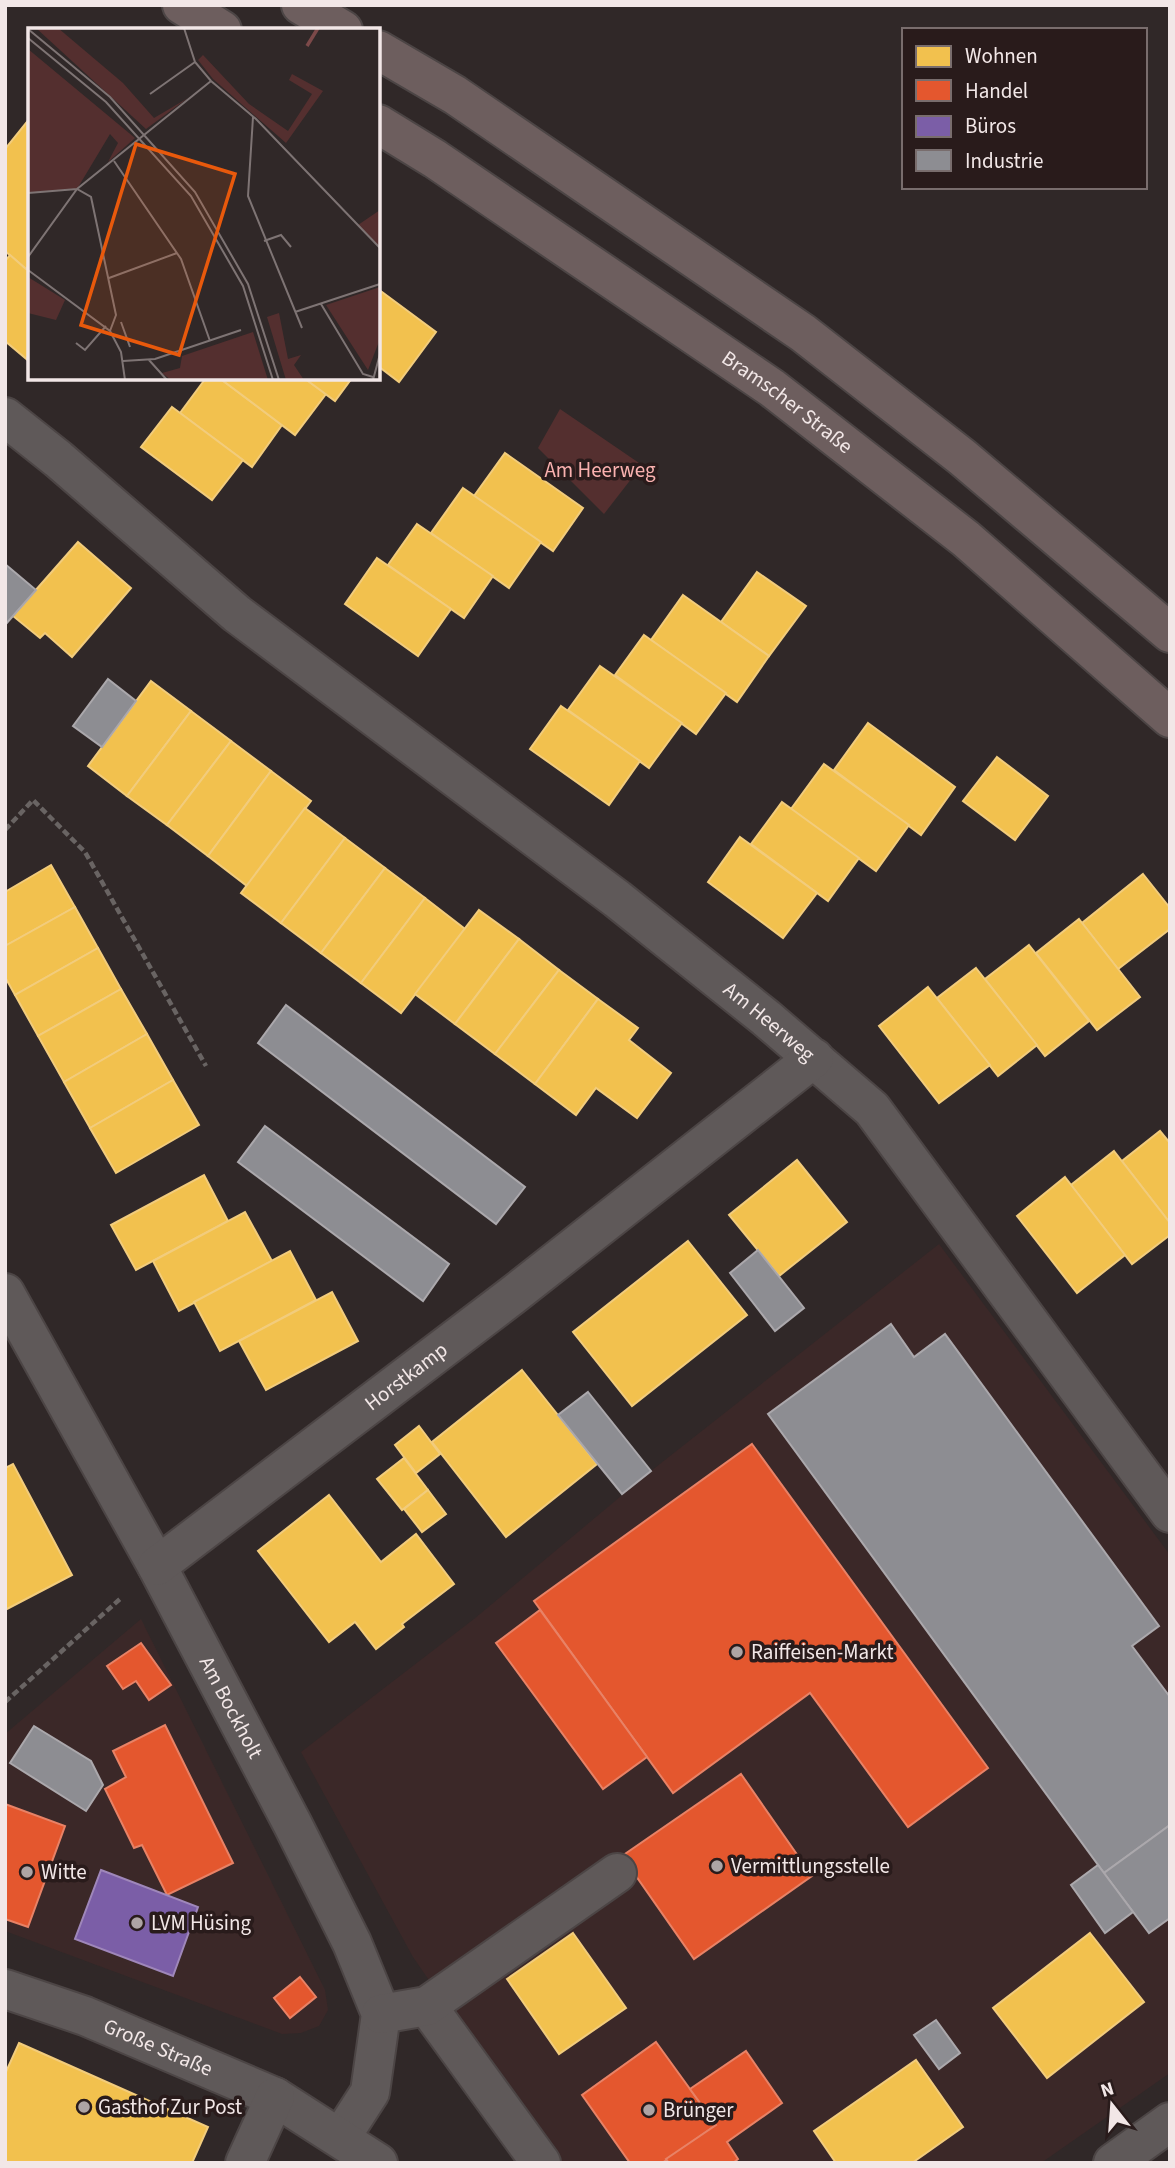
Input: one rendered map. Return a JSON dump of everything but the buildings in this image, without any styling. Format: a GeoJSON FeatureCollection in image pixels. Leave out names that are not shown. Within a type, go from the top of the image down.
{"type":"FeatureCollection","features":[{"type":"Feature","properties":{"kind":"highway"},"geometry":{"type":"LineString","coordinates":[[182,5],[219,28]]}},
{"type":"Feature","properties":{"kind":"highway"},"geometry":{"type":"LineString","coordinates":[[301,5],[340,28]]}},
{"type":"Feature","properties":{"kind":"highway"},"geometry":{"type":"LineString","coordinates":[[380,51],[455,95],[803,333],[962,457],[1170,633]]}},
{"type":"Feature","properties":{"kind":"highway","name":"Bramscher Straße"},"geometry":{"type":"LineString","coordinates":[[380,125],[435,159],[772,388],[966,539],[1170,718]]}},
{"type":"Feature","properties":{"kind":"street","name":"Am Heerweg"},"geometry":{"type":"LineString","coordinates":[[5,417],[58,459],[237,614],[617,900],[814,1058],[872,1109],[1170,1513]]}},
{"type":"Feature","properties":{"kind":"street","name":"Horstkamp"},"geometry":{"type":"LineString","coordinates":[[157,1566],[502,1303],[814,1058]]}},
{"type":"Feature","properties":{"kind":"street","name":"Am Bockholt"},"geometry":{"type":"LineString","coordinates":[[5,1293],[157,1566],[293,1825],[352,1943],[382,2014]]}},
{"type":"Feature","properties":{"kind":"street"},"geometry":{"type":"LineString","coordinates":[[341,2137],[370,2092],[382,2014],[427,2006],[617,1873]]}},
{"type":"Feature","properties":{"kind":"street","name":"Große Straße"},"geometry":{"type":"LineString","coordinates":[[5,1989],[85,2016],[275,2097],[378,2163]]}},
{"type":"Feature","properties":{"kind":"street"},"geometry":{"type":"LineString","coordinates":[[427,2006],[541,2163]]}},
{"type":"Feature","properties":{"kind":"street"},"geometry":{"type":"LineString","coordinates":[[245,2163],[275,2097]]}},
{"type":"Feature","properties":{"kind":"street"},"geometry":{"type":"LineString","coordinates":[[1113,2163],[1170,2122]]}},
{"type":"Feature","properties":{"kind":"path"},"geometry":{"type":"LineString","coordinates":[[5,830],[33,800],[85,852],[206,1066]]}},
{"type":"Feature","properties":{"kind":"path"},"geometry":{"type":"LineString","coordinates":[[5,1702],[157,1566]]}},
{"type":"Feature","properties":{"kind":"shaded area"},"geometry":{"type":"Polygon","coordinates":[[[939,1244],[1170,1555],[1170,2073],[1041,2163],[555,2163],[413,1957],[301,1752],[474,1619],[651,1471],[939,1244]]]}},
{"type":"Feature","properties":{"kind":"shaded area"},"geometry":{"type":"Polygon","coordinates":[[[141,1619],[325,1990],[328,2010],[319,2026],[301,2033],[282,2034],[5,1931],[5,1734],[141,1619]]]}},
{"type":"Feature","properties":{"kind":"green space","name":"Am Heerweg"},"geometry":{"type":"Polygon","coordinates":[[[560,409],[642,465],[604,514],[538,448],[560,409]]]}},
{"type":"Feature","properties":{"kind":"place","name":"Raiffeisen-Markt"},"geometry":{"type":"Point","coordinates":[737,1652]}},
{"type":"Feature","properties":{"kind":"place","name":"Vermittlungsstelle"},"geometry":{"type":"Point","coordinates":[717,1866]}},
{"type":"Feature","properties":{"kind":"place","name":"Witte"},"geometry":{"type":"Point","coordinates":[27,1872]}},
{"type":"Feature","properties":{"kind":"place","name":"LVM Hüsing"},"geometry":{"type":"Point","coordinates":[137,1923]}},
{"type":"Feature","properties":{"kind":"place","name":"Gasthof Zur Post"},"geometry":{"type":"Point","coordinates":[84,2107]}},
{"type":"Feature","properties":{"kind":"place","name":"Brünger"},"geometry":{"type":"Point","coordinates":[649,2110]}}]}
